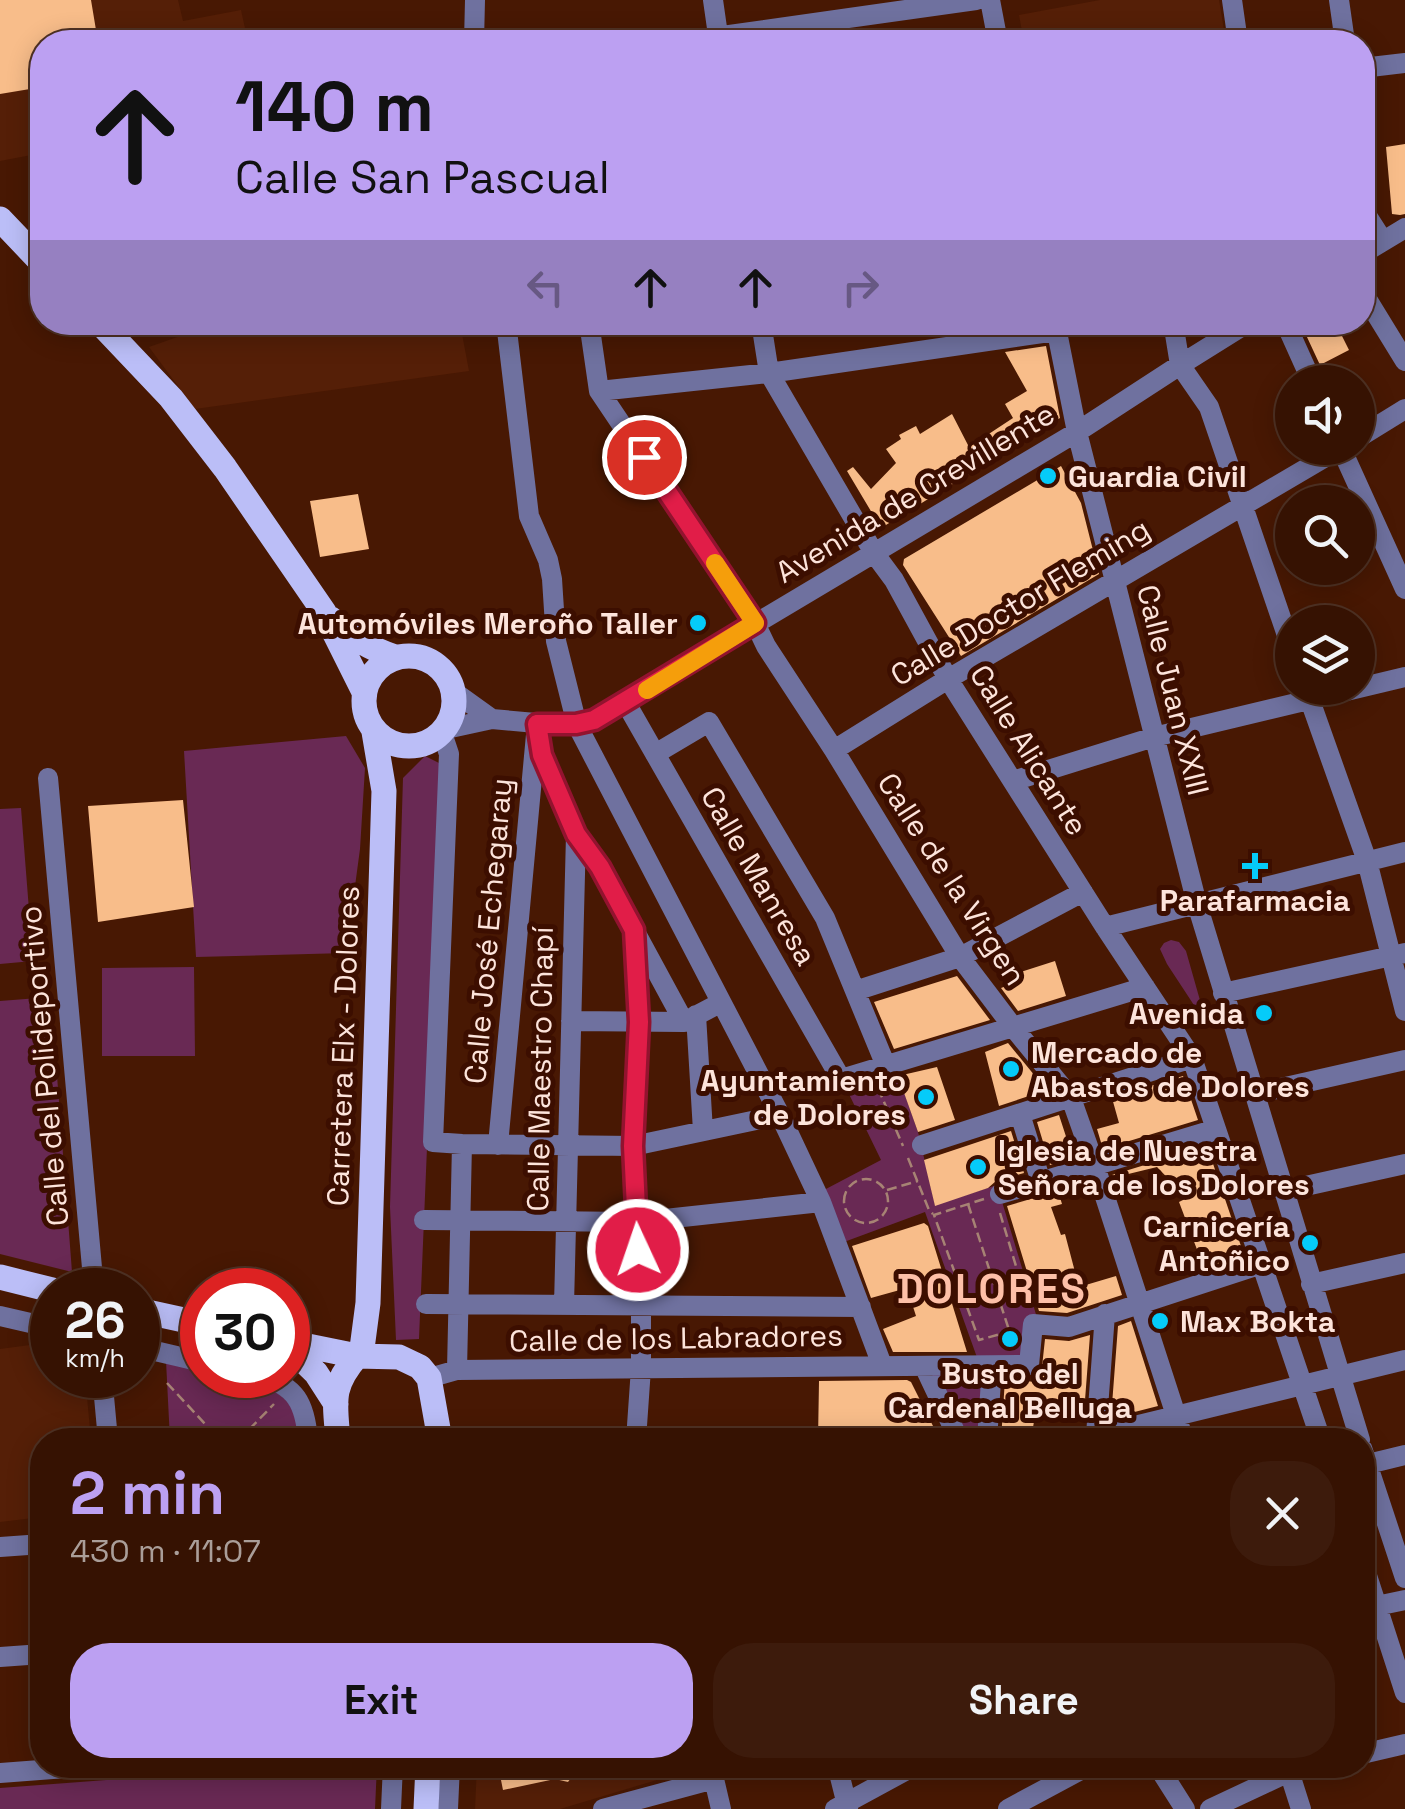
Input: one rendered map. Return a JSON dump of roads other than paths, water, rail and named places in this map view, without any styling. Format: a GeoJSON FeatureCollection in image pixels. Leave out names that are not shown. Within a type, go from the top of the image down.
{"type":"FeatureCollection","features":[{"type":"Feature","properties":{"kind":"main road"},"geometry":{"type":"LineString","coordinates":[[0,219],[30,250]]}},
{"type":"Feature","properties":{"kind":"main road"},"geometry":{"type":"LineString","coordinates":[[111,335],[171,398],[225,468],[324,612],[364,692]]}},
{"type":"Feature","properties":{"kind":"main road"},"geometry":{"type":"LineString","coordinates":[[324,612],[371,649],[395,657]]}},
{"type":"Feature","properties":{"kind":"main road"},"geometry":{"type":"LineString","coordinates":[[408,655],[432,661],[449,679],[454,691],[454,710],[444,731],[413,747],[392,744],[374,732],[364,713],[364,692],[370,677],[395,657],[408,655]]}},
{"type":"Feature","properties":{"kind":"main road","name":"Carretera Elx - Dolores"},"geometry":{"type":"LineString","coordinates":[[336,1404],[337,1385],[359,1356],[368,1303],[384,791],[374,732]]}},
{"type":"Feature","properties":{"kind":"main road"},"geometry":{"type":"LineString","coordinates":[[384,791],[395,767],[413,747]]}},
{"type":"Feature","properties":{"kind":"main road"},"geometry":{"type":"LineString","coordinates":[[0,1277],[30,1284]]}},
{"type":"Feature","properties":{"kind":"main road"},"geometry":{"type":"LineString","coordinates":[[368,1303],[384,1339],[399,1357]]}},
{"type":"Feature","properties":{"kind":"main road"},"geometry":{"type":"LineString","coordinates":[[310,1348],[359,1356],[399,1357],[420,1367],[429,1378],[438,1428]]}},
{"type":"Feature","properties":{"kind":"main road"},"geometry":{"type":"LineString","coordinates":[[310,1367],[336,1404],[337,1428]]}},
{"type":"Feature","properties":{"kind":"main road"},"geometry":{"type":"LineString","coordinates":[[426,1809],[427,1778]]}},
{"type":"Feature","properties":{"kind":"street"},"geometry":{"type":"LineString","coordinates":[[474,30],[475,0]]}},
{"type":"Feature","properties":{"kind":"street"},"geometry":{"type":"LineString","coordinates":[[713,0],[718,30]]}},
{"type":"Feature","properties":{"kind":"street"},"geometry":{"type":"LineString","coordinates":[[783,30],[976,0]]}},
{"type":"Feature","properties":{"kind":"street"},"geometry":{"type":"LineString","coordinates":[[990,0],[996,30]]}},
{"type":"Feature","properties":{"kind":"street"},"geometry":{"type":"LineString","coordinates":[[1232,0],[1236,30]]}},
{"type":"Feature","properties":{"kind":"street"},"geometry":{"type":"LineString","coordinates":[[1339,0],[1343,30]]}},
{"type":"Feature","properties":{"kind":"street"},"geometry":{"type":"LineString","coordinates":[[1375,66],[1405,63]]}},
{"type":"Feature","properties":{"kind":"street"},"geometry":{"type":"LineString","coordinates":[[1375,238],[1405,228]]}},
{"type":"Feature","properties":{"kind":"street"},"geometry":{"type":"LineString","coordinates":[[1375,312],[1405,361]]}},
{"type":"Feature","properties":{"kind":"street"},"geometry":{"type":"LineString","coordinates":[[508,335],[529,516],[548,560],[556,641],[576,724],[780,1115],[821,1202],[882,1365]]}},
{"type":"Feature","properties":{"kind":"street"},"geometry":{"type":"LineString","coordinates":[[591,335],[599,390],[769,373],[1006,335]]}},
{"type":"Feature","properties":{"kind":"street"},"geometry":{"type":"LineString","coordinates":[[763,335],[769,373]]}},
{"type":"Feature","properties":{"kind":"street","name":"Calle Juan XXIII"},"geometry":{"type":"LineString","coordinates":[[1058,335],[1077,432],[1196,904],[1356,1428]]}},
{"type":"Feature","properties":{"kind":"street"},"geometry":{"type":"LineString","coordinates":[[1175,335],[1180,365],[1208,407],[1276,605]]}},
{"type":"Feature","properties":{"kind":"street","name":"Avenida de Crevillente"},"geometry":{"type":"LineString","coordinates":[[444,731],[492,718],[537,724],[594,720],[1077,432],[1229,335]]}},
{"type":"Feature","properties":{"kind":"street"},"geometry":{"type":"LineString","coordinates":[[1291,335],[1304,365]]}},
{"type":"Feature","properties":{"kind":"street","name":"Calle Alicante"},"geometry":{"type":"LineString","coordinates":[[769,373],[874,553],[894,580],[948,679],[1192,1058],[1317,1428]]}},
{"type":"Feature","properties":{"kind":"street","name":"Calle de la Virgen"},"geometry":{"type":"LineString","coordinates":[[599,390],[755,623],[960,957],[1071,1098],[1180,1428]]}},
{"type":"Feature","properties":{"kind":"street"},"geometry":{"type":"LineString","coordinates":[[1375,428],[1405,410]]}},
{"type":"Feature","properties":{"kind":"street","name":"Calle Doctor Fleming"},"geometry":{"type":"LineString","coordinates":[[834,750],[1312,465]]}},
{"type":"Feature","properties":{"kind":"street"},"geometry":{"type":"LineString","coordinates":[[1349,465],[1405,589]]}},
{"type":"Feature","properties":{"kind":"street"},"geometry":{"type":"LineString","coordinates":[[1375,682],[1405,677]]}},
{"type":"Feature","properties":{"kind":"street","name":"Avenida de Crevillente"},"geometry":{"type":"LineString","coordinates":[[454,691],[492,718]]}},
{"type":"Feature","properties":{"kind":"street","name":"Calle Manresa"},"geometry":{"type":"LineString","coordinates":[[626,703],[841,1079],[886,1066]]}},
{"type":"Feature","properties":{"kind":"street"},"geometry":{"type":"LineString","coordinates":[[1013,781],[1275,703]]}},
{"type":"Feature","properties":{"kind":"street"},"geometry":{"type":"LineString","coordinates":[[1312,705],[1398,955],[1405,1011]]}},
{"type":"Feature","properties":{"kind":"street"},"geometry":{"type":"LineString","coordinates":[[655,754],[709,722],[825,918],[886,1066],[1145,987]]}},
{"type":"Feature","properties":{"kind":"street"},"geometry":{"type":"LineString","coordinates":[[537,724],[542,755],[576,834],[600,867],[634,930],[690,1018],[703,1131]]}},
{"type":"Feature","properties":{"kind":"street","name":"Calle José Echegaray"},"geometry":{"type":"LineString","coordinates":[[498,1145],[537,724]]}},
{"type":"Feature","properties":{"kind":"street"},"geometry":{"type":"LineString","coordinates":[[444,731],[449,754],[433,1142],[633,1146],[780,1115]]}},
{"type":"Feature","properties":{"kind":"street","name":"Calle del Polideportivo"},"geometry":{"type":"LineString","coordinates":[[48,778],[92,1268]]}},
{"type":"Feature","properties":{"kind":"street","name":"Calle Maestro Chapí"},"geometry":{"type":"LineString","coordinates":[[564,1305],[576,834]]}},
{"type":"Feature","properties":{"kind":"street"},"geometry":{"type":"LineString","coordinates":[[1105,927],[1405,852]]}},
{"type":"Feature","properties":{"kind":"street"},"geometry":{"type":"LineString","coordinates":[[855,991],[960,957],[1083,892]]}},
{"type":"Feature","properties":{"kind":"street"},"geometry":{"type":"LineString","coordinates":[[634,930],[639,1022],[633,1146],[641,1306],[637,1428]]}},
{"type":"Feature","properties":{"kind":"street"},"geometry":{"type":"LineString","coordinates":[[1224,993],[1398,955]]}},
{"type":"Feature","properties":{"kind":"street"},"geometry":{"type":"LineString","coordinates":[[571,1021],[690,1018],[720,1003]]}},
{"type":"Feature","properties":{"kind":"street"},"geometry":{"type":"LineString","coordinates":[[922,1145],[1192,1058]]}},
{"type":"Feature","properties":{"kind":"street"},"geometry":{"type":"LineString","coordinates":[[1254,1094],[1405,1060]]}},
{"type":"Feature","properties":{"kind":"street"},"geometry":{"type":"LineString","coordinates":[[1020,1114],[1042,1182]]}},
{"type":"Feature","properties":{"kind":"street"},"geometry":{"type":"LineString","coordinates":[[997,1195],[1216,1129]]}},
{"type":"Feature","properties":{"kind":"street"},"geometry":{"type":"LineString","coordinates":[[457,1370],[462,1144]]}},
{"type":"Feature","properties":{"kind":"street"},"geometry":{"type":"LineString","coordinates":[[1283,1191],[1405,1164]]}},
{"type":"Feature","properties":{"kind":"street"},"geometry":{"type":"LineString","coordinates":[[424,1220],[637,1222],[821,1202]]}},
{"type":"Feature","properties":{"kind":"street"},"geometry":{"type":"LineString","coordinates":[[1311,1284],[1405,1263]]}},
{"type":"Feature","properties":{"kind":"street"},"geometry":{"type":"LineString","coordinates":[[1088,1428],[1105,1314],[1262,1264]]}},
{"type":"Feature","properties":{"kind":"street"},"geometry":{"type":"LineString","coordinates":[[426,1304],[861,1308]]}},
{"type":"Feature","properties":{"kind":"street","name":"Calle de los Labradores"},"geometry":{"type":"LineString","coordinates":[[429,1378],[457,1370],[1029,1365],[1033,1324],[1069,1327],[1105,1314]]}},
{"type":"Feature","properties":{"kind":"street"},"geometry":{"type":"LineString","coordinates":[[0,1316],[30,1323]]}},
{"type":"Feature","properties":{"kind":"street"},"geometry":{"type":"LineString","coordinates":[[1127,1428],[1405,1360]]}},
{"type":"Feature","properties":{"kind":"street"},"geometry":{"type":"LineString","coordinates":[[924,1366],[953,1428]]}},
{"type":"Feature","properties":{"kind":"street"},"geometry":{"type":"LineString","coordinates":[[988,1428],[992,1366]]}},
{"type":"Feature","properties":{"kind":"street"},"geometry":{"type":"LineString","coordinates":[[104,1398],[107,1428]]}},
{"type":"Feature","properties":{"kind":"street"},"geometry":{"type":"LineString","coordinates":[[296,1398],[307,1428]]}},
{"type":"Feature","properties":{"kind":"street"},"geometry":{"type":"LineString","coordinates":[[1375,1456],[1405,1455]]}},
{"type":"Feature","properties":{"kind":"street"},"geometry":{"type":"LineString","coordinates":[[1375,1486],[1405,1578]]}},
{"type":"Feature","properties":{"kind":"street"},"geometry":{"type":"LineString","coordinates":[[0,1547],[30,1545]]}},
{"type":"Feature","properties":{"kind":"street"},"geometry":{"type":"LineString","coordinates":[[1375,1606],[1405,1600]]}},
{"type":"Feature","properties":{"kind":"street"},"geometry":{"type":"LineString","coordinates":[[1375,1619],[1405,1693]]}},
{"type":"Feature","properties":{"kind":"street"},"geometry":{"type":"LineString","coordinates":[[0,1657],[30,1655]]}},
{"type":"Feature","properties":{"kind":"street"},"geometry":{"type":"LineString","coordinates":[[1375,1751],[1405,1744]]}},
{"type":"Feature","properties":{"kind":"street"},"geometry":{"type":"LineString","coordinates":[[0,1773],[30,1771]]}},
{"type":"Feature","properties":{"kind":"street"},"geometry":{"type":"LineString","coordinates":[[391,1809],[392,1778]]}},
{"type":"Feature","properties":{"kind":"street"},"geometry":{"type":"LineString","coordinates":[[448,1809],[449,1778]]}},
{"type":"Feature","properties":{"kind":"street"},"geometry":{"type":"LineString","coordinates":[[840,1778],[843,1807],[893,1778]]}},
{"type":"Feature","properties":{"kind":"street"},"geometry":{"type":"LineString","coordinates":[[1008,1809],[1066,1778]]}},
{"type":"Feature","properties":{"kind":"street"},"geometry":{"type":"LineString","coordinates":[[1165,1778],[1185,1809]]}},
{"type":"Feature","properties":{"kind":"street"},"geometry":{"type":"LineString","coordinates":[[1210,1809],[1269,1778]]}},
{"type":"Feature","properties":{"kind":"street"},"geometry":{"type":"LineString","coordinates":[[1291,1778],[1301,1809]]}},
{"type":"Feature","properties":{"kind":"street"},"geometry":{"type":"LineString","coordinates":[[603,1809],[714,1780],[721,1809]]}},
{"type":"Feature","properties":{"kind":"place","name":"Guardia Civil"},"geometry":{"type":"Point","coordinates":[1048,476]}},
{"type":"Feature","properties":{"kind":"place","name":"Automóviles Meroño Taller"},"geometry":{"type":"Point","coordinates":[698,623]}},
{"type":"Feature","properties":{"kind":"place","name":"Parafarmacia"},"geometry":{"type":"Point","coordinates":[1255,866]}},
{"type":"Feature","properties":{"kind":"place","name":"Avenida"},"geometry":{"type":"Point","coordinates":[1264,1013]}},
{"type":"Feature","properties":{"kind":"place","name":"Mercado de Abastos de Dolores"},"geometry":{"type":"Point","coordinates":[1011,1069]}},
{"type":"Feature","properties":{"kind":"place","name":"Ayuntamiento de Dolores"},"geometry":{"type":"Point","coordinates":[926,1097]}},
{"type":"Feature","properties":{"kind":"place","name":"Iglesia de Nuestra Señora de los Dolores"},"geometry":{"type":"Point","coordinates":[978,1167]}},
{"type":"Feature","properties":{"kind":"place","name":"Carnicería Antoñico"},"geometry":{"type":"Point","coordinates":[1310,1243]}},
{"type":"Feature","properties":{"kind":"place","name":"Max Bokta"},"geometry":{"type":"Point","coordinates":[1160,1321]}},
{"type":"Feature","properties":{"kind":"place","name":"Busto del Cardenal Belluga"},"geometry":{"type":"Point","coordinates":[1010,1339]}},
{"type":"Feature","properties":{"kind":"district","name":"DOLORES"},"geometry":{"type":"Point","coordinates":[992,1289]}}]}
